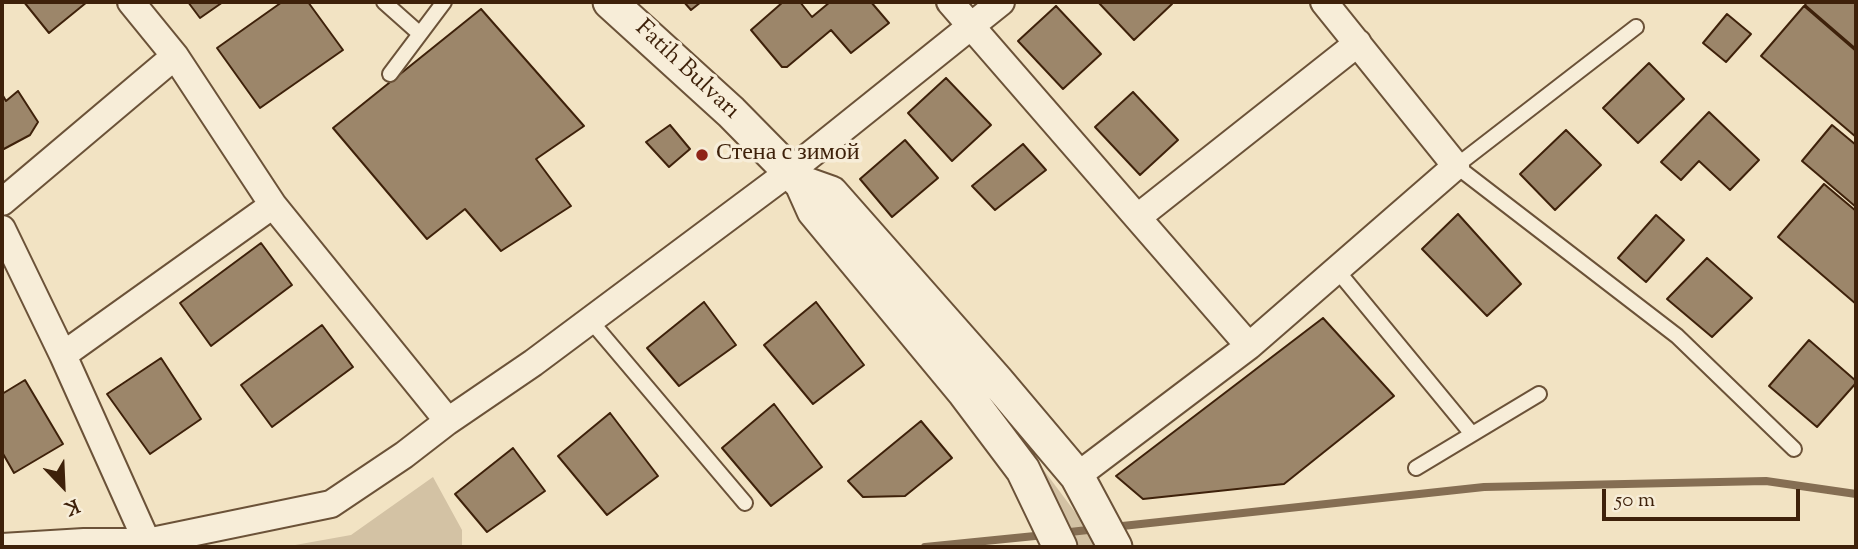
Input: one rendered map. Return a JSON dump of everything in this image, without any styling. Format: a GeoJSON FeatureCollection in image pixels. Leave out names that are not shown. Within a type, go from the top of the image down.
{"type":"FeatureCollection","features":[{"type":"Feature","properties":{"kind":"street"},"geometry":{"type":"LineString","coordinates":[[131,2],[175,56],[273,205],[448,422]]}},
{"type":"Feature","properties":{"kind":"street","name":"Fatih Bulvarı"},"geometry":{"type":"LineString","coordinates":[[610,2],[731,112],[795,177]]}},
{"type":"Feature","properties":{"kind":"street"},"geometry":{"type":"LineString","coordinates":[[950,2],[1249,346]]}},
{"type":"Feature","properties":{"kind":"street"},"geometry":{"type":"LineString","coordinates":[[2,547],[84,542],[146,542],[331,504],[795,177],[970,25],[1001,2]]}},
{"type":"Feature","properties":{"kind":"street"},"geometry":{"type":"LineString","coordinates":[[1082,485],[1249,346],[1456,166],[1324,2]]}},
{"type":"Feature","properties":{"kind":"street"},"geometry":{"type":"LineString","coordinates":[[1138,218],[1358,43]]}},
{"type":"Feature","properties":{"kind":"street"},"geometry":{"type":"LineString","coordinates":[[2,202],[175,56]]}},
{"type":"Feature","properties":{"kind":"street"},"geometry":{"type":"LineString","coordinates":[[795,177],[831,193],[996,380],[1082,485],[1115,547]]}},
{"type":"Feature","properties":{"kind":"street"},"geometry":{"type":"LineString","coordinates":[[795,177],[821,220],[965,393],[1023,470],[1060,547]]}},
{"type":"Feature","properties":{"kind":"street"},"geometry":{"type":"LineString","coordinates":[[63,355],[273,205]]}},
{"type":"Feature","properties":{"kind":"street"},"geometry":{"type":"LineString","coordinates":[[2,229],[63,355],[146,542]]}},
{"type":"Feature","properties":{"kind":"lane"},"geometry":{"type":"LineString","coordinates":[[384,2],[420,34]]}},
{"type":"Feature","properties":{"kind":"lane"},"geometry":{"type":"LineString","coordinates":[[390,74],[444,2]]}},
{"type":"Feature","properties":{"kind":"lane"},"geometry":{"type":"LineString","coordinates":[[1636,27],[1456,166],[1677,336],[1794,449]]}},
{"type":"Feature","properties":{"kind":"lane"},"geometry":{"type":"LineString","coordinates":[[1336,269],[1472,434]]}},
{"type":"Feature","properties":{"kind":"lane"},"geometry":{"type":"LineString","coordinates":[[590,320],[745,503]]}},
{"type":"Feature","properties":{"kind":"lane"},"geometry":{"type":"LineString","coordinates":[[1416,468],[1539,394]]}},
{"type":"Feature","properties":{"kind":"shaded area"},"geometry":{"type":"Polygon","coordinates":[[[1019,437],[1081,520],[1098,547],[1070,547],[1019,437]]]}},
{"type":"Feature","properties":{"kind":"shaded area"},"geometry":{"type":"Polygon","coordinates":[[[433,477],[462,530],[462,547],[284,547],[351,535],[433,477]]]}},
{"type":"Feature","properties":{"kind":"building"},"geometry":{"type":"Polygon","coordinates":[[[24,2],[87,2],[49,33],[24,2]]]}},
{"type":"Feature","properties":{"kind":"building"},"geometry":{"type":"Polygon","coordinates":[[[188,2],[223,2],[200,18],[188,2]]]}},
{"type":"Feature","properties":{"kind":"building"},"geometry":{"type":"Polygon","coordinates":[[[282,2],[308,2],[343,50],[260,108],[217,48],[282,2]]]}},
{"type":"Feature","properties":{"kind":"building"},"geometry":{"type":"Polygon","coordinates":[[[684,2],[701,2],[691,10],[684,2]]]}},
{"type":"Feature","properties":{"kind":"building"},"geometry":{"type":"Polygon","coordinates":[[[783,2],[800,2],[812,17],[830,2],[871,2],[889,23],[851,53],[831,30],[787,67],[782,67],[751,30],[783,2]]]}},
{"type":"Feature","properties":{"kind":"building"},"geometry":{"type":"Polygon","coordinates":[[[1098,2],[1170,2],[1172,4],[1134,40],[1098,2]]]}},
{"type":"Feature","properties":{"kind":"building"},"geometry":{"type":"Polygon","coordinates":[[[1807,2],[1856,2],[1856,49],[1805,5],[1807,2]]]}},
{"type":"Feature","properties":{"kind":"building"},"geometry":{"type":"Polygon","coordinates":[[[1056,6],[1101,54],[1063,89],[1018,41],[1056,6]]]}},
{"type":"Feature","properties":{"kind":"building"},"geometry":{"type":"Polygon","coordinates":[[[1804,6],[1856,51],[1856,137],[1761,56],[1804,6]]]}},
{"type":"Feature","properties":{"kind":"building"},"geometry":{"type":"Polygon","coordinates":[[[481,9],[584,126],[536,159],[571,206],[501,251],[465,209],[427,239],[333,128],[481,9]]]}},
{"type":"Feature","properties":{"kind":"building"},"geometry":{"type":"Polygon","coordinates":[[[1727,14],[1751,34],[1726,62],[1703,43],[1727,14]]]}},
{"type":"Feature","properties":{"kind":"building"},"geometry":{"type":"Polygon","coordinates":[[[1649,63],[1684,99],[1638,143],[1603,108],[1649,63]]]}},
{"type":"Feature","properties":{"kind":"building"},"geometry":{"type":"Polygon","coordinates":[[[946,78],[991,125],[952,161],[908,113],[946,78]]]}},
{"type":"Feature","properties":{"kind":"building"},"geometry":{"type":"Polygon","coordinates":[[[18,91],[38,122],[30,135],[2,150],[2,94],[6,101],[18,91]]]}},
{"type":"Feature","properties":{"kind":"building"},"geometry":{"type":"Polygon","coordinates":[[[1133,92],[1178,140],[1140,175],[1095,127],[1133,92]]]}},
{"type":"Feature","properties":{"kind":"building"},"geometry":{"type":"Polygon","coordinates":[[[1709,112],[1759,160],[1730,190],[1699,161],[1681,180],[1661,162],[1709,112]]]}},
{"type":"Feature","properties":{"kind":"building"},"geometry":{"type":"Polygon","coordinates":[[[670,125],[690,149],[669,167],[646,142],[670,125]]]}},
{"type":"Feature","properties":{"kind":"building"},"geometry":{"type":"Polygon","coordinates":[[[1832,125],[1856,145],[1856,207],[1802,161],[1832,125]]]}},
{"type":"Feature","properties":{"kind":"building"},"geometry":{"type":"Polygon","coordinates":[[[1566,130],[1601,165],[1555,210],[1520,174],[1566,130]]]}},
{"type":"Feature","properties":{"kind":"building"},"geometry":{"type":"Polygon","coordinates":[[[905,140],[938,178],[892,217],[860,179],[905,140]]]}},
{"type":"Feature","properties":{"kind":"building"},"geometry":{"type":"Polygon","coordinates":[[[1023,144],[1046,170],[995,210],[972,186],[1023,144]]]}},
{"type":"Feature","properties":{"kind":"building"},"geometry":{"type":"Polygon","coordinates":[[[1824,184],[1856,211],[1856,304],[1778,237],[1824,184]]]}},
{"type":"Feature","properties":{"kind":"building"},"geometry":{"type":"Polygon","coordinates":[[[1458,214],[1521,284],[1487,316],[1422,249],[1458,214]]]}},
{"type":"Feature","properties":{"kind":"building"},"geometry":{"type":"Polygon","coordinates":[[[1656,215],[1684,240],[1646,282],[1618,258],[1656,215]]]}},
{"type":"Feature","properties":{"kind":"building"},"geometry":{"type":"Polygon","coordinates":[[[261,243],[292,285],[211,346],[180,303],[261,243]]]}},
{"type":"Feature","properties":{"kind":"building"},"geometry":{"type":"Polygon","coordinates":[[[1707,258],[1752,298],[1712,337],[1667,299],[1707,258]]]}},
{"type":"Feature","properties":{"kind":"building"},"geometry":{"type":"Polygon","coordinates":[[[704,302],[736,345],[679,386],[647,348],[704,302]]]}},
{"type":"Feature","properties":{"kind":"building"},"geometry":{"type":"Polygon","coordinates":[[[816,302],[864,365],[813,404],[764,345],[816,302]]]}},
{"type":"Feature","properties":{"kind":"building"},"geometry":{"type":"Polygon","coordinates":[[[1323,318],[1394,396],[1284,484],[1143,499],[1116,476],[1323,318]]]}},
{"type":"Feature","properties":{"kind":"building"},"geometry":{"type":"Polygon","coordinates":[[[322,325],[353,367],[272,427],[241,385],[322,325]]]}},
{"type":"Feature","properties":{"kind":"building"},"geometry":{"type":"Polygon","coordinates":[[[1809,340],[1856,381],[1817,427],[1769,386],[1809,340]]]}},
{"type":"Feature","properties":{"kind":"building"},"geometry":{"type":"Polygon","coordinates":[[[161,358],[201,419],[150,454],[107,394],[161,358]]]}},
{"type":"Feature","properties":{"kind":"building"},"geometry":{"type":"Polygon","coordinates":[[[25,380],[63,444],[14,473],[2,452],[2,394],[25,380]]]}},
{"type":"Feature","properties":{"kind":"building"},"geometry":{"type":"Polygon","coordinates":[[[774,404],[822,467],[771,506],[722,448],[774,404]]]}},
{"type":"Feature","properties":{"kind":"building"},"geometry":{"type":"Polygon","coordinates":[[[610,413],[658,476],[607,515],[558,456],[610,413]]]}},
{"type":"Feature","properties":{"kind":"building"},"geometry":{"type":"Polygon","coordinates":[[[921,421],[952,458],[905,496],[863,497],[848,481],[921,421]]]}},
{"type":"Feature","properties":{"kind":"building"},"geometry":{"type":"Polygon","coordinates":[[[513,448],[545,491],[487,532],[455,494],[513,448]]]}},
{"type":"Feature","properties":{"kind":"waterway"},"geometry":{"type":"LineString","coordinates":[[1113,527],[1484,487],[1766,481],[1856,494]]}},
{"type":"Feature","properties":{"kind":"waterway"},"geometry":{"type":"LineString","coordinates":[[1061,533],[1097,529]]}},
{"type":"Feature","properties":{"kind":"waterway"},"geometry":{"type":"LineString","coordinates":[[925,547],[1045,535]]}},
{"type":"Feature","properties":{"kind":"place","name":"Стена с зимой"},"geometry":{"type":"Point","coordinates":[702,155]}}]}
